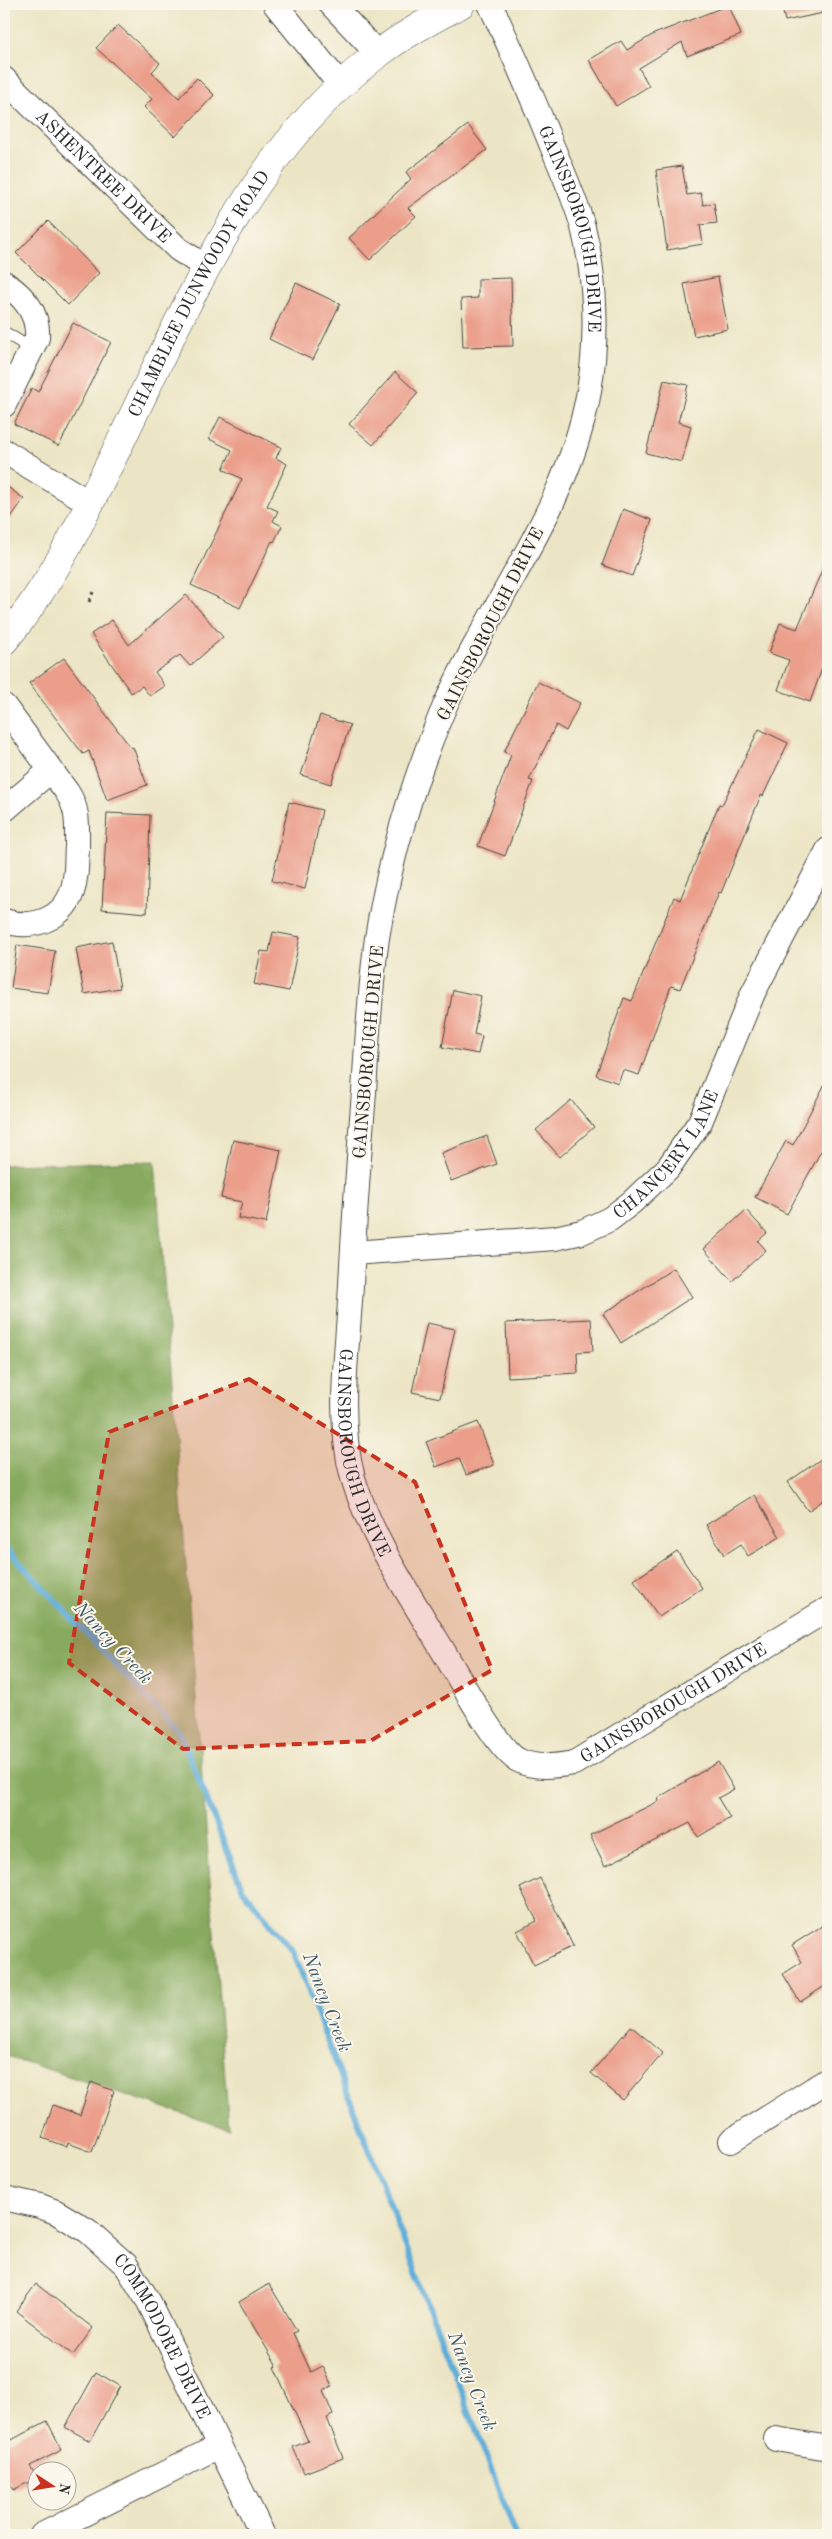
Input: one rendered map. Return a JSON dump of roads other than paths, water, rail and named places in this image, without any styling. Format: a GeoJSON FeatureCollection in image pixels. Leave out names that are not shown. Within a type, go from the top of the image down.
{"type":"FeatureCollection","features":[{"type":"Feature","properties":{"kind":"street"},"geometry":{"type":"LineString","coordinates":[[275,4],[341,86]]}},
{"type":"Feature","properties":{"kind":"street"},"geometry":{"type":"LineString","coordinates":[[331,4],[378,54]]}},
{"type":"Feature","properties":{"kind":"street","name":"CHAMBLEE DUNWOODY ROAD"},"geometry":{"type":"LineString","coordinates":[[4,641],[22,620],[54,572],[206,268],[265,173],[302,126],[341,86],[378,54],[461,4]]}},
{"type":"Feature","properties":{"kind":"street","name":"GAINSBOROUGH DRIVE"},"geometry":{"type":"LineString","coordinates":[[490,4],[530,90],[573,195],[583,227],[590,262],[594,347],[589,391],[568,467],[555,496],[464,665],[440,717],[402,829],[387,885],[377,940],[368,1036],[353,1253],[345,1404],[352,1474],[373,1531],[480,1712],[509,1755],[522,1764],[555,1766],[574,1763],[828,1609]]}},
{"type":"Feature","properties":{"kind":"street","name":"ASHENTREE DRIVE"},"geometry":{"type":"LineString","coordinates":[[4,80],[178,249],[206,268]]}},
{"type":"Feature","properties":{"kind":"street"},"geometry":{"type":"LineString","coordinates":[[4,283],[26,302],[36,319],[37,338],[4,405]]}},
{"type":"Feature","properties":{"kind":"street"},"geometry":{"type":"LineString","coordinates":[[4,451],[90,503]]}},
{"type":"Feature","properties":{"kind":"street"},"geometry":{"type":"LineString","coordinates":[[4,706],[74,802],[78,815],[75,880],[71,896],[51,919],[36,925],[4,921]]}},
{"type":"Feature","properties":{"kind":"street"},"geometry":{"type":"LineString","coordinates":[[4,810],[51,770]]}},
{"type":"Feature","properties":{"kind":"street","name":"CHANCERY LANE"},"geometry":{"type":"LineString","coordinates":[[353,1253],[537,1241],[555,1238],[582,1232],[610,1219],[632,1202],[668,1168],[700,1122],[753,993],[828,850]]}},
{"type":"Feature","properties":{"kind":"street"},"geometry":{"type":"LineString","coordinates":[[731,2141],[828,2080]]}},
{"type":"Feature","properties":{"kind":"street","name":"COMMODORE DRIVE"},"geometry":{"type":"LineString","coordinates":[[4,2198],[40,2206],[56,2212],[88,2231],[126,2266],[149,2302],[263,2535]]}},
{"type":"Feature","properties":{"kind":"street"},"geometry":{"type":"LineString","coordinates":[[776,2439],[828,2448]]}},
{"type":"Feature","properties":{"kind":"street"},"geometry":{"type":"LineString","coordinates":[[42,2535],[218,2446]]}},
{"type":"Feature","properties":{"kind":"lane"},"geometry":{"type":"LineString","coordinates":[[4,332],[22,343],[27,358]]}},
{"type":"Feature","properties":{"kind":"waterway","name":"Nancy Creek"},"geometry":{"type":"LineString","coordinates":[[4,1546],[180,1733],[243,1890],[294,1953],[516,2535]]}}]}
